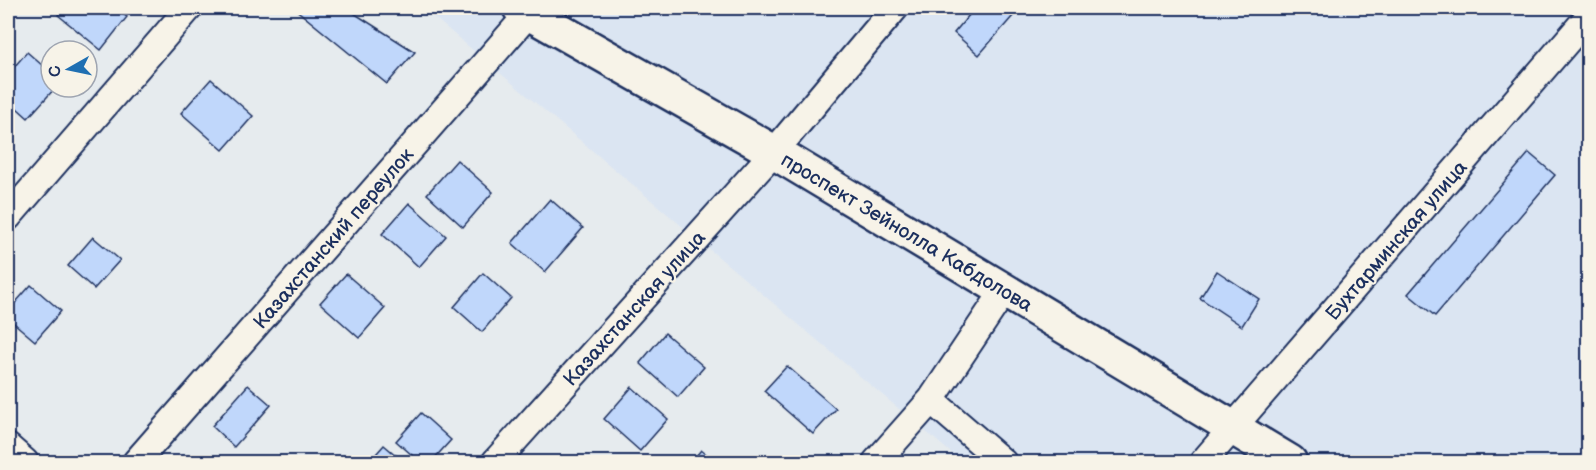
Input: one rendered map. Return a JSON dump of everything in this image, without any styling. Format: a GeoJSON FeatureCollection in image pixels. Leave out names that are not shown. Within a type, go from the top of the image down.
{"type":"FeatureCollection","features":[{"type":"Feature","properties":{"kind":"main road","name":"проспект Зейнолла Кабдолова"},"geometry":{"type":"LineString","coordinates":[[525,10],[774,152],[1290,462]]}},
{"type":"Feature","properties":{"kind":"street"},"geometry":{"type":"LineString","coordinates":[[8,217],[189,8]]}},
{"type":"Feature","properties":{"kind":"street","name":"Казахстанская улица"},"geometry":{"type":"LineString","coordinates":[[495,462],[774,152],[896,8]]}},
{"type":"Feature","properties":{"kind":"street","name":"Казахстанский переулок"},"geometry":{"type":"LineString","coordinates":[[136,462],[525,10]]}},
{"type":"Feature","properties":{"kind":"street","name":"Бухтарминская улица"},"geometry":{"type":"LineString","coordinates":[[1203,462],[1588,17]]}},
{"type":"Feature","properties":{"kind":"street"},"geometry":{"type":"LineString","coordinates":[[876,462],[931,400],[1004,291]]}},
{"type":"Feature","properties":{"kind":"street"},"geometry":{"type":"LineString","coordinates":[[931,400],[1003,462]]}},
{"type":"Feature","properties":{"kind":"street"},"geometry":{"type":"LineString","coordinates":[[8,447],[25,462]]}},
{"type":"Feature","properties":{"kind":"shaded area"},"geometry":{"type":"Polygon","coordinates":[[[423,8],[1588,8],[1588,462],[962,462],[423,8]]]}},
{"type":"Feature","properties":{"kind":"building"},"geometry":{"type":"Polygon","coordinates":[[[65,8],[114,8],[127,17],[101,50],[99,39],[87,39],[58,15],[65,8]]]}},
{"type":"Feature","properties":{"kind":"building"},"geometry":{"type":"Polygon","coordinates":[[[294,8],[346,8],[415,52],[387,84],[294,8]]]}},
{"type":"Feature","properties":{"kind":"building"},"geometry":{"type":"Polygon","coordinates":[[[975,8],[1020,8],[979,55],[954,33],[975,8]]]}},
{"type":"Feature","properties":{"kind":"building"},"geometry":{"type":"Polygon","coordinates":[[[27,52],[39,62],[39,99],[45,99],[28,118],[8,100],[8,74],[27,52]]]}},
{"type":"Feature","properties":{"kind":"building"},"geometry":{"type":"Polygon","coordinates":[[[211,79],[253,116],[223,150],[181,113],[211,79]]]}},
{"type":"Feature","properties":{"kind":"building"},"geometry":{"type":"Polygon","coordinates":[[[1529,153],[1555,175],[1435,316],[1408,294],[1529,153]]]}},
{"type":"Feature","properties":{"kind":"building"},"geometry":{"type":"Polygon","coordinates":[[[457,160],[493,192],[463,227],[427,194],[457,160]]]}},
{"type":"Feature","properties":{"kind":"building"},"geometry":{"type":"Polygon","coordinates":[[[550,199],[583,228],[545,272],[512,243],[550,199]]]}},
{"type":"Feature","properties":{"kind":"building"},"geometry":{"type":"Polygon","coordinates":[[[409,203],[446,236],[419,267],[382,234],[409,203]]]}},
{"type":"Feature","properties":{"kind":"building"},"geometry":{"type":"Polygon","coordinates":[[[93,237],[120,260],[94,289],[68,266],[93,237]]]}},
{"type":"Feature","properties":{"kind":"building"},"geometry":{"type":"Polygon","coordinates":[[[1217,271],[1259,299],[1242,326],[1200,298],[1217,271]]]}},
{"type":"Feature","properties":{"kind":"building"},"geometry":{"type":"Polygon","coordinates":[[[483,273],[511,298],[482,332],[454,307],[483,273]]]}},
{"type":"Feature","properties":{"kind":"building"},"geometry":{"type":"Polygon","coordinates":[[[346,274],[385,308],[359,338],[320,303],[346,274]]]}},
{"type":"Feature","properties":{"kind":"building"},"geometry":{"type":"Polygon","coordinates":[[[31,285],[61,311],[35,341],[8,318],[8,311],[31,285]]]}},
{"type":"Feature","properties":{"kind":"building"},"geometry":{"type":"Polygon","coordinates":[[[665,333],[704,367],[678,397],[640,363],[665,333]]]}},
{"type":"Feature","properties":{"kind":"building"},"geometry":{"type":"Polygon","coordinates":[[[787,366],[836,409],[813,434],[764,391],[787,366]]]}},
{"type":"Feature","properties":{"kind":"building"},"geometry":{"type":"Polygon","coordinates":[[[248,385],[271,405],[234,447],[212,426],[248,385]]]}},
{"type":"Feature","properties":{"kind":"building"},"geometry":{"type":"Polygon","coordinates":[[[632,387],[668,419],[640,451],[604,419],[632,387]]]}},
{"type":"Feature","properties":{"kind":"building"},"geometry":{"type":"Polygon","coordinates":[[[421,413],[451,440],[431,462],[420,462],[396,441],[421,413]]]}},
{"type":"Feature","properties":{"kind":"building"},"geometry":{"type":"Polygon","coordinates":[[[384,445],[404,462],[369,462],[384,445]]]}},
{"type":"Feature","properties":{"kind":"building"},"geometry":{"type":"Polygon","coordinates":[[[701,450],[716,462],[691,462],[701,450]]]}}]}
